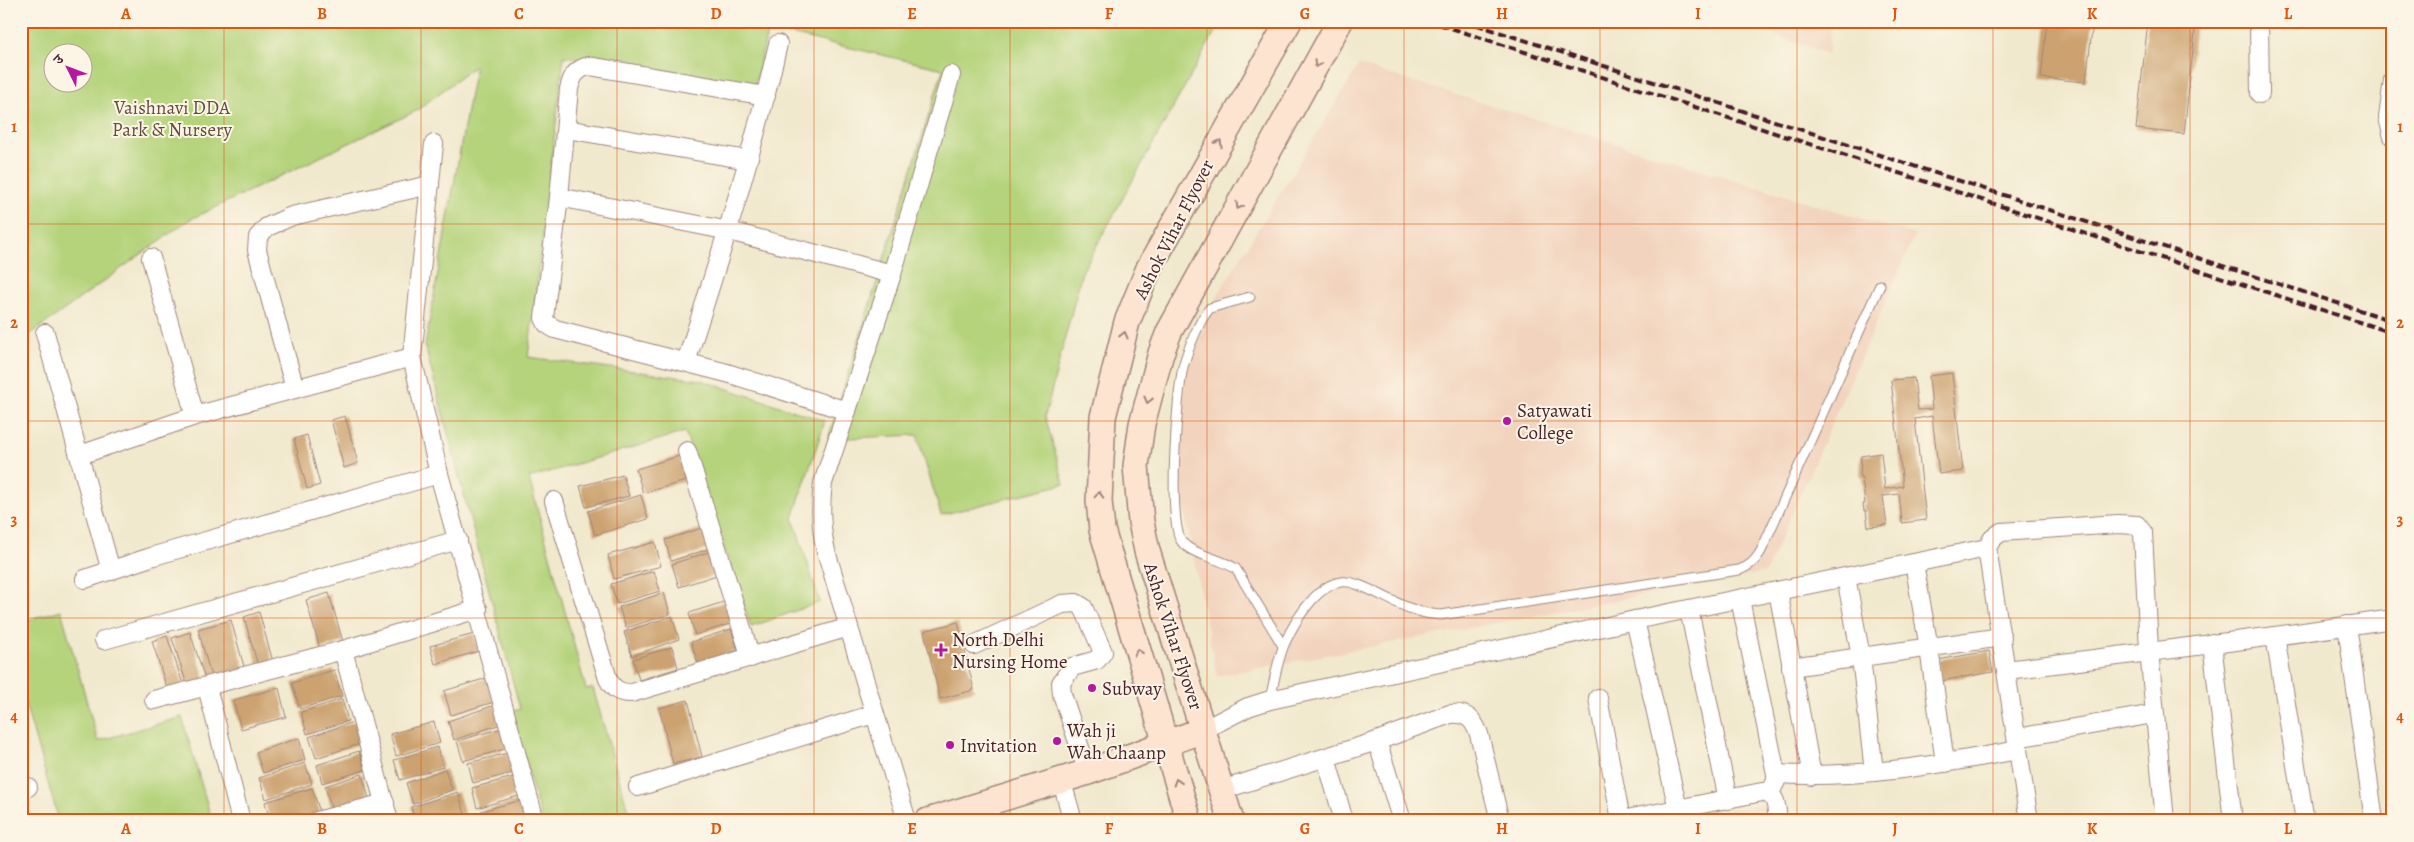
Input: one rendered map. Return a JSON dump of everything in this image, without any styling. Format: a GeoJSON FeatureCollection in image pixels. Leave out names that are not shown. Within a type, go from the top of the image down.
{"type":"FeatureCollection","features":[{"type":"Feature","properties":{"kind":"main road","name":"Ashok Vihar Flyover"},"geometry":{"type":"LineString","coordinates":[[1189,821],[1099,516],[1103,417],[1127,322],[1149,268],[1289,21]]}},
{"type":"Feature","properties":{"kind":"main road","name":"Ashok Vihar Flyover"},"geometry":{"type":"LineString","coordinates":[[1231,821],[1147,551],[1140,522],[1136,466],[1142,424],[1161,353],[1169,332],[1340,21]]}},
{"type":"Feature","properties":{"kind":"main road"},"geometry":{"type":"LineString","coordinates":[[928,821],[989,811],[1061,779],[1088,772],[1204,730]]}},
{"type":"Feature","properties":{"kind":"street"},"geometry":{"type":"LineString","coordinates":[[2259,21],[2260,94]]}},
{"type":"Feature","properties":{"kind":"street"},"geometry":{"type":"LineString","coordinates":[[686,362],[728,232],[766,96],[778,44]]}},
{"type":"Feature","properties":{"kind":"street"},"geometry":{"type":"LineString","coordinates":[[766,96],[589,66],[581,68],[572,80],[544,309],[547,324],[555,329],[727,373],[847,411]]}},
{"type":"Feature","properties":{"kind":"street"},"geometry":{"type":"LineString","coordinates":[[907,821],[820,528],[823,483],[892,274],[951,75]]}},
{"type":"Feature","properties":{"kind":"street"},"geometry":{"type":"LineString","coordinates":[[2393,80],[2388,118],[2393,137]]}},
{"type":"Feature","properties":{"kind":"street"},"geometry":{"type":"LineString","coordinates":[[566,129],[748,160]]}},
{"type":"Feature","properties":{"kind":"street"},"geometry":{"type":"LineString","coordinates":[[434,144],[412,357],[439,474],[478,609],[535,821]]}},
{"type":"Feature","properties":{"kind":"street"},"geometry":{"type":"LineString","coordinates":[[295,389],[257,250],[258,237],[267,227],[292,216],[430,185]]}},
{"type":"Feature","properties":{"kind":"street"},"geometry":{"type":"LineString","coordinates":[[559,197],[728,232],[892,274]]}},
{"type":"Feature","properties":{"kind":"street"},"geometry":{"type":"LineString","coordinates":[[150,258],[195,416]]}},
{"type":"Feature","properties":{"kind":"street"},"geometry":{"type":"LineString","coordinates":[[45,333],[111,571]]}},
{"type":"Feature","properties":{"kind":"street"},"geometry":{"type":"LineString","coordinates":[[80,455],[195,416],[412,357]]}},
{"type":"Feature","properties":{"kind":"street"},"geometry":{"type":"LineString","coordinates":[[687,451],[751,658]]}},
{"type":"Feature","properties":{"kind":"street"},"geometry":{"type":"LineString","coordinates":[[85,579],[439,474]]}},
{"type":"Feature","properties":{"kind":"street"},"geometry":{"type":"LineString","coordinates":[[554,501],[608,679],[613,689],[620,693],[632,693],[849,627]]}},
{"type":"Feature","properties":{"kind":"street"},"geometry":{"type":"LineString","coordinates":[[2029,821],[1987,548],[1992,540],[2001,532],[2089,525],[2137,525],[2143,533],[2149,650],[2165,821]]}},
{"type":"Feature","properties":{"kind":"street"},"geometry":{"type":"LineString","coordinates":[[104,640],[458,540]]}},
{"type":"Feature","properties":{"kind":"street"},"geometry":{"type":"LineString","coordinates":[[1204,730],[1248,708],[1270,700],[1635,620],[1987,548]]}},
{"type":"Feature","properties":{"kind":"street"},"geometry":{"type":"LineString","coordinates":[[1914,563],[1929,648],[1945,763]]}},
{"type":"Feature","properties":{"kind":"street"},"geometry":{"type":"LineString","coordinates":[[1846,577],[1861,657],[1874,772]]}},
{"type":"Feature","properties":{"kind":"street"},"geometry":{"type":"LineString","coordinates":[[1778,591],[1812,776]]}},
{"type":"Feature","properties":{"kind":"street"},"geometry":{"type":"LineString","coordinates":[[1740,599],[1776,774],[1776,781],[1770,793]]}},
{"type":"Feature","properties":{"kind":"street"},"geometry":{"type":"LineString","coordinates":[[974,645],[1062,604],[1076,603],[1083,607],[1103,652],[1098,660],[1072,667],[1061,683],[1062,694],[1088,772]]}},
{"type":"Feature","properties":{"kind":"street"},"geometry":{"type":"LineString","coordinates":[[154,700],[343,650],[478,609]]}},
{"type":"Feature","properties":{"kind":"street"},"geometry":{"type":"LineString","coordinates":[[1689,609],[1728,800]]}},
{"type":"Feature","properties":{"kind":"street"},"geometry":{"type":"LineString","coordinates":[[2007,670],[2393,619]]}},
{"type":"Feature","properties":{"kind":"street"},"geometry":{"type":"LineString","coordinates":[[1635,620],[1678,809]]}},
{"type":"Feature","properties":{"kind":"street"},"geometry":{"type":"LineString","coordinates":[[2347,625],[2374,821]]}},
{"type":"Feature","properties":{"kind":"street"},"geometry":{"type":"LineString","coordinates":[[2275,636],[2305,821]]}},
{"type":"Feature","properties":{"kind":"street"},"geometry":{"type":"LineString","coordinates":[[1791,667],[2002,637]]}},
{"type":"Feature","properties":{"kind":"street"},"geometry":{"type":"LineString","coordinates":[[2212,643],[2233,821]]}},
{"type":"Feature","properties":{"kind":"street"},"geometry":{"type":"LineString","coordinates":[[343,650],[390,821]]}},
{"type":"Feature","properties":{"kind":"street"},"geometry":{"type":"LineString","coordinates":[[207,687],[241,821]]}},
{"type":"Feature","properties":{"kind":"street"},"geometry":{"type":"LineString","coordinates":[[1598,698],[1619,820],[1762,792],[1770,793]]}},
{"type":"Feature","properties":{"kind":"street"},"geometry":{"type":"LineString","coordinates":[[1222,790],[1326,758],[1450,714],[1459,713],[1468,716],[1475,723],[1500,821]]}},
{"type":"Feature","properties":{"kind":"street"},"geometry":{"type":"LineString","coordinates":[[638,787],[874,714]]}},
{"type":"Feature","properties":{"kind":"street"},"geometry":{"type":"LineString","coordinates":[[1776,774],[1812,776],[1874,772],[1945,763],[2017,744],[2154,714]]}},
{"type":"Feature","properties":{"kind":"street"},"geometry":{"type":"LineString","coordinates":[[1377,741],[1402,821]]}},
{"type":"Feature","properties":{"kind":"street"},"geometry":{"type":"LineString","coordinates":[[1326,758],[1344,821]]}},
{"type":"Feature","properties":{"kind":"street"},"geometry":{"type":"LineString","coordinates":[[1061,779],[1073,821]]}},
{"type":"Feature","properties":{"kind":"street"},"geometry":{"type":"LineString","coordinates":[[1770,793],[1776,803],[1778,821]]}},
{"type":"Feature","properties":{"kind":"street"},"geometry":{"type":"LineString","coordinates":[[317,821],[385,803]]}},
{"type":"Feature","properties":{"kind":"lane"},"geometry":{"type":"LineString","coordinates":[[1270,700],[1283,646],[1308,604],[1328,586],[1337,582],[1356,584],[1411,610],[1441,615],[1739,570],[1746,567],[1756,560],[1761,551],[1880,285]]}},
{"type":"Feature","properties":{"kind":"lane"},"geometry":{"type":"LineString","coordinates":[[1250,297],[1210,308],[1201,322],[1184,364],[1174,457],[1176,517],[1179,537],[1183,544],[1197,552],[1227,563],[1236,570],[1283,646]]}},
{"type":"Feature","properties":{"kind":"shaded area"},"geometry":{"type":"Polygon","coordinates":[[[1736,21],[1832,21],[1828,54],[1736,21]]]}},
{"type":"Feature","properties":{"kind":"shaded area","name":"Satyawati College"},"geometry":{"type":"Polygon","coordinates":[[[1359,65],[1915,235],[1766,572],[1217,676],[1177,476],[1186,366],[1220,291],[1359,65]]]}},
{"type":"Feature","properties":{"kind":"shaded area"},"geometry":{"type":"Polygon","coordinates":[[[1765,803],[1767,821],[1673,821],[1765,803]]]}},
{"type":"Feature","properties":{"kind":"green space","name":"Vaishnavi DDA Park & Nursery"},"geometry":{"type":"Polygon","coordinates":[[[21,21],[1221,21],[1082,272],[1045,416],[1064,484],[941,515],[917,435],[828,439],[943,69],[768,29],[755,85],[564,56],[528,357],[701,380],[825,421],[793,518],[820,602],[751,627],[685,432],[529,478],[586,689],[593,688],[631,821],[542,821],[511,712],[520,709],[425,346],[475,66],[416,111],[187,221],[21,341],[21,21]]]}},
{"type":"Feature","properties":{"kind":"green space"},"geometry":{"type":"Polygon","coordinates":[[[61,610],[98,741],[182,717],[212,821],[59,821],[21,690],[21,622],[61,610]]]}},
{"type":"Feature","properties":{"kind":"building"},"geometry":{"type":"Polygon","coordinates":[[[2047,21],[2093,21],[2086,82],[2041,78],[2047,21]]]}},
{"type":"Feature","properties":{"kind":"building"},"geometry":{"type":"Polygon","coordinates":[[[2148,21],[2196,21],[2184,134],[2136,129],[2148,21]]]}},
{"type":"Feature","properties":{"kind":"building"},"geometry":{"type":"Polygon","coordinates":[[[1952,373],[1963,471],[1939,474],[1932,416],[1915,419],[1926,520],[1902,523],[1899,494],[1883,496],[1887,525],[1868,527],[1863,504],[1865,504],[1862,477],[1860,478],[1861,456],[1881,453],[1885,489],[1903,486],[1891,380],[1914,378],[1918,410],[1932,409],[1929,376],[1952,373]]]}},
{"type":"Feature","properties":{"kind":"building"},"geometry":{"type":"Polygon","coordinates":[[[345,416],[358,463],[344,468],[331,420],[345,416]]]}},
{"type":"Feature","properties":{"kind":"building"},"geometry":{"type":"Polygon","coordinates":[[[307,435],[320,485],[307,489],[294,439],[307,435]]]}},
{"type":"Feature","properties":{"kind":"building"},"geometry":{"type":"Polygon","coordinates":[[[679,456],[686,481],[643,493],[636,469],[679,456]]]}},
{"type":"Feature","properties":{"kind":"building"},"geometry":{"type":"Polygon","coordinates":[[[623,475],[629,496],[586,507],[580,486],[623,475]]]}},
{"type":"Feature","properties":{"kind":"building"},"geometry":{"type":"Polygon","coordinates":[[[641,495],[648,519],[595,535],[588,511],[641,495]]]}},
{"type":"Feature","properties":{"kind":"building"},"geometry":{"type":"Polygon","coordinates":[[[708,526],[715,547],[671,561],[665,540],[708,526]]]}},
{"type":"Feature","properties":{"kind":"building"},"geometry":{"type":"Polygon","coordinates":[[[655,542],[661,566],[614,579],[608,555],[655,542]]]}},
{"type":"Feature","properties":{"kind":"building"},"geometry":{"type":"Polygon","coordinates":[[[712,551],[720,574],[679,587],[672,564],[712,551]]]}},
{"type":"Feature","properties":{"kind":"building"},"geometry":{"type":"Polygon","coordinates":[[[654,571],[660,591],[617,604],[611,584],[654,571]]]}},
{"type":"Feature","properties":{"kind":"building"},"geometry":{"type":"Polygon","coordinates":[[[329,593],[343,642],[320,649],[306,600],[329,593]]]}},
{"type":"Feature","properties":{"kind":"building"},"geometry":{"type":"Polygon","coordinates":[[[664,593],[670,614],[626,628],[619,607],[664,593]]]}},
{"type":"Feature","properties":{"kind":"building"},"geometry":{"type":"Polygon","coordinates":[[[730,600],[736,622],[695,635],[689,613],[730,600]]]}},
{"type":"Feature","properties":{"kind":"building"},"geometry":{"type":"Polygon","coordinates":[[[259,612],[273,662],[258,666],[244,617],[259,612]]]}},
{"type":"Feature","properties":{"kind":"building"},"geometry":{"type":"Polygon","coordinates":[[[672,616],[679,639],[632,656],[624,632],[672,616]]]}},
{"type":"Feature","properties":{"kind":"building"},"geometry":{"type":"Polygon","coordinates":[[[231,620],[245,670],[212,680],[198,629],[231,620]]]}},
{"type":"Feature","properties":{"kind":"building"},"geometry":{"type":"Polygon","coordinates":[[[958,622],[974,690],[940,699],[924,631],[958,622]]]}},
{"type":"Feature","properties":{"kind":"building"},"geometry":{"type":"Polygon","coordinates":[[[731,629],[738,650],[698,664],[691,642],[731,629]]]}},
{"type":"Feature","properties":{"kind":"building"},"geometry":{"type":"Polygon","coordinates":[[[190,632],[206,682],[188,688],[172,638],[190,632]]]}},
{"type":"Feature","properties":{"kind":"building"},"geometry":{"type":"Polygon","coordinates":[[[474,634],[479,651],[435,664],[430,646],[474,634]]]}},
{"type":"Feature","properties":{"kind":"building"},"geometry":{"type":"Polygon","coordinates":[[[167,636],[184,687],[168,692],[152,641],[167,636]]]}},
{"type":"Feature","properties":{"kind":"building"},"geometry":{"type":"Polygon","coordinates":[[[672,647],[678,668],[639,680],[633,659],[672,647]]]}},
{"type":"Feature","properties":{"kind":"building"},"geometry":{"type":"Polygon","coordinates":[[[1989,651],[1993,672],[1941,681],[1938,660],[1989,651]]]}},
{"type":"Feature","properties":{"kind":"building"},"geometry":{"type":"Polygon","coordinates":[[[334,670],[342,696],[300,709],[292,683],[334,670]]]}},
{"type":"Feature","properties":{"kind":"building"},"geometry":{"type":"Polygon","coordinates":[[[487,678],[494,702],[451,715],[444,691],[487,678]]]}},
{"type":"Feature","properties":{"kind":"building"},"geometry":{"type":"Polygon","coordinates":[[[279,688],[286,717],[241,729],[233,700],[279,688]]]}},
{"type":"Feature","properties":{"kind":"building"},"geometry":{"type":"Polygon","coordinates":[[[342,699],[348,721],[307,734],[301,712],[342,699]]]}},
{"type":"Feature","properties":{"kind":"building"},"geometry":{"type":"Polygon","coordinates":[[[688,700],[702,757],[673,764],[659,708],[688,700]]]}},
{"type":"Feature","properties":{"kind":"building"},"geometry":{"type":"Polygon","coordinates":[[[495,705],[501,724],[454,740],[448,721],[495,705]]]}},
{"type":"Feature","properties":{"kind":"building"},"geometry":{"type":"Polygon","coordinates":[[[356,721],[363,743],[316,758],[309,737],[356,721]]]}},
{"type":"Feature","properties":{"kind":"building"},"geometry":{"type":"Polygon","coordinates":[[[434,722],[440,743],[396,756],[390,734],[434,722]]]}},
{"type":"Feature","properties":{"kind":"building"},"geometry":{"type":"Polygon","coordinates":[[[502,728],[508,748],[463,761],[457,741],[502,728]]]}},
{"type":"Feature","properties":{"kind":"building"},"geometry":{"type":"Polygon","coordinates":[[[299,738],[305,760],[263,773],[256,752],[299,738]]]}},
{"type":"Feature","properties":{"kind":"building"},"geometry":{"type":"Polygon","coordinates":[[[437,747],[443,767],[400,780],[394,760],[437,747]]]}},
{"type":"Feature","properties":{"kind":"building"},"geometry":{"type":"Polygon","coordinates":[[[359,751],[365,770],[322,783],[317,765],[359,751]]]}},
{"type":"Feature","properties":{"kind":"building"},"geometry":{"type":"Polygon","coordinates":[[[508,753],[513,773],[473,783],[468,763],[508,753]]]}},
{"type":"Feature","properties":{"kind":"building"},"geometry":{"type":"Polygon","coordinates":[[[305,763],[312,784],[266,799],[259,778],[305,763]]]}},
{"type":"Feature","properties":{"kind":"building"},"geometry":{"type":"Polygon","coordinates":[[[445,769],[452,790],[413,804],[406,783],[445,769]]]}},
{"type":"Feature","properties":{"kind":"building"},"geometry":{"type":"Polygon","coordinates":[[[362,774],[369,799],[332,811],[325,786],[362,774]]]}},
{"type":"Feature","properties":{"kind":"building"},"geometry":{"type":"Polygon","coordinates":[[[517,776],[522,795],[477,808],[472,788],[517,776]]]}},
{"type":"Feature","properties":{"kind":"building"},"geometry":{"type":"Polygon","coordinates":[[[312,788],[321,815],[302,821],[270,821],[265,802],[312,788]]]}},
{"type":"Feature","properties":{"kind":"building"},"geometry":{"type":"Polygon","coordinates":[[[458,792],[465,814],[443,821],[415,821],[411,807],[458,792]]]}},
{"type":"Feature","properties":{"kind":"building"},"geometry":{"type":"Polygon","coordinates":[[[522,800],[527,821],[484,821],[481,811],[522,800]]]}},
{"type":"Feature","properties":{"kind":"railway"},"geometry":{"type":"LineString","coordinates":[[1429,21],[2393,333]]}},
{"type":"Feature","properties":{"kind":"railway"},"geometry":{"type":"LineString","coordinates":[[1465,21],[2393,321]]}},
{"type":"Feature","properties":{"kind":"place","name":"Satyawati College"},"geometry":{"type":"Point","coordinates":[1507,421]}},
{"type":"Feature","properties":{"kind":"place","name":"North Delhi Nursing Home"},"geometry":{"type":"Point","coordinates":[941,650]}},
{"type":"Feature","properties":{"kind":"place","name":"Subway"},"geometry":{"type":"Point","coordinates":[1092,688]}},
{"type":"Feature","properties":{"kind":"place","name":"Wah ji Wah Chaanp"},"geometry":{"type":"Point","coordinates":[1057,741]}},
{"type":"Feature","properties":{"kind":"place","name":"Invitation"},"geometry":{"type":"Point","coordinates":[950,745]}}]}
